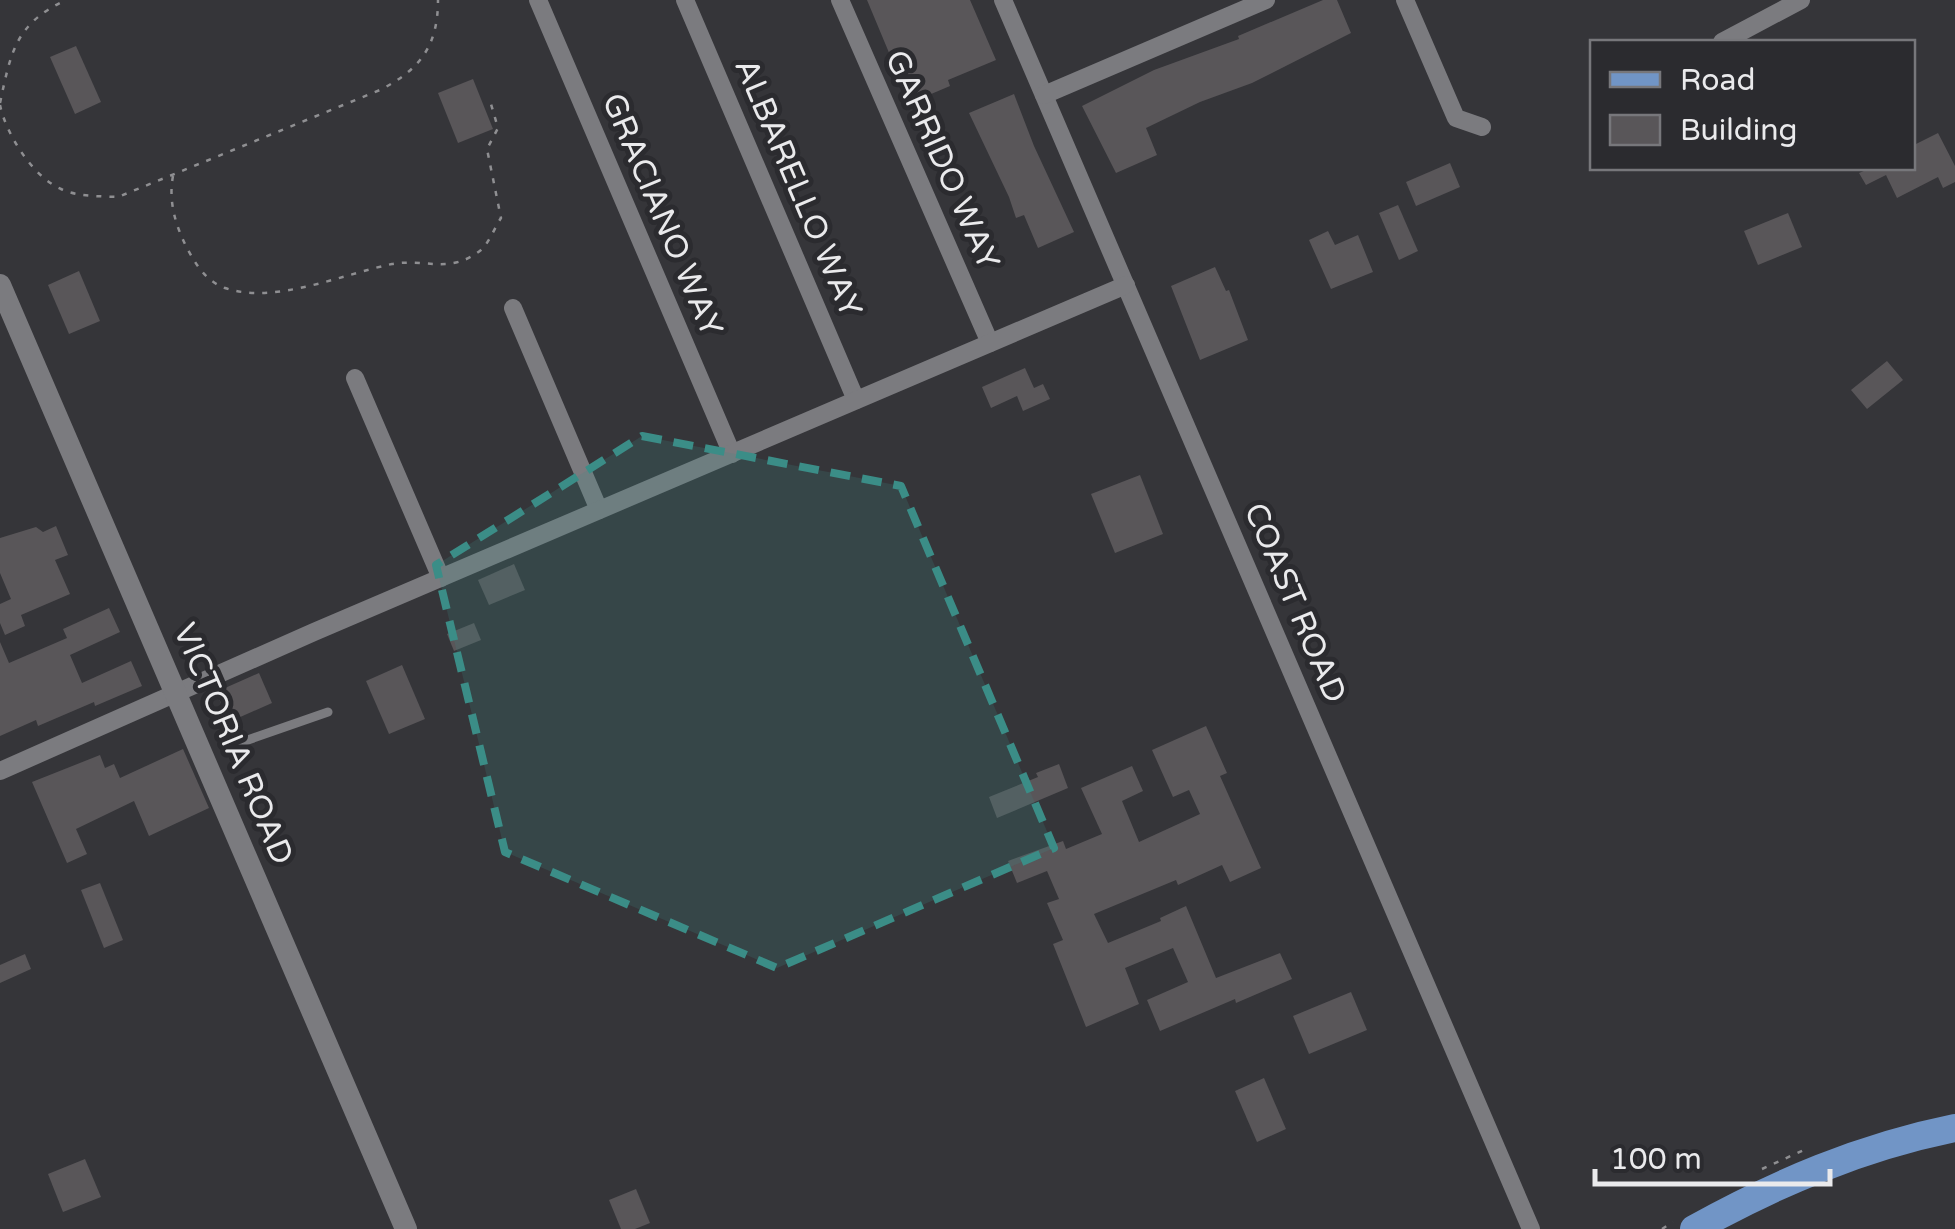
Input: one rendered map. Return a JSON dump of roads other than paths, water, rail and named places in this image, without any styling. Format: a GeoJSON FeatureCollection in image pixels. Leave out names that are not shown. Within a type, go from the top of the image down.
{"type":"FeatureCollection","features":[{"type":"Feature","properties":{"kind":"main road"},"geometry":{"type":"LineString","coordinates":[[1694,1229],[1781,1184],[1860,1151],[1955,1128]]}},
{"type":"Feature","properties":{"kind":"street","name":"GRACIANO WAY"},"geometry":{"type":"LineString","coordinates":[[538,0],[732,454]]}},
{"type":"Feature","properties":{"kind":"street","name":"ALBARELLO WAY"},"geometry":{"type":"LineString","coordinates":[[685,0],[856,400]]}},
{"type":"Feature","properties":{"kind":"street","name":"GARRIDO WAY"},"geometry":{"type":"LineString","coordinates":[[840,0],[990,343]]}},
{"type":"Feature","properties":{"kind":"street","name":"COAST ROAD"},"geometry":{"type":"LineString","coordinates":[[1003,0],[1531,1229]]}},
{"type":"Feature","properties":{"kind":"street"},"geometry":{"type":"LineString","coordinates":[[1044,95],[1266,0]]}},
{"type":"Feature","properties":{"kind":"street"},"geometry":{"type":"LineString","coordinates":[[1405,0],[1456,118],[1482,127]]}},
{"type":"Feature","properties":{"kind":"street"},"geometry":{"type":"LineString","coordinates":[[1726,40],[1801,0]]}},
{"type":"Feature","properties":{"kind":"street"},"geometry":{"type":"LineString","coordinates":[[0,771],[1126,286]]}},
{"type":"Feature","properties":{"kind":"street","name":"VICTORIA ROAD"},"geometry":{"type":"LineString","coordinates":[[1,290],[406,1229]]}},
{"type":"Feature","properties":{"kind":"street"},"geometry":{"type":"LineString","coordinates":[[513,308],[600,510]]}},
{"type":"Feature","properties":{"kind":"street"},"geometry":{"type":"LineString","coordinates":[[355,378],[441,578]]}},
{"type":"Feature","properties":{"kind":"lane"},"geometry":{"type":"LineString","coordinates":[[242,742],[328,712]]}}]}
